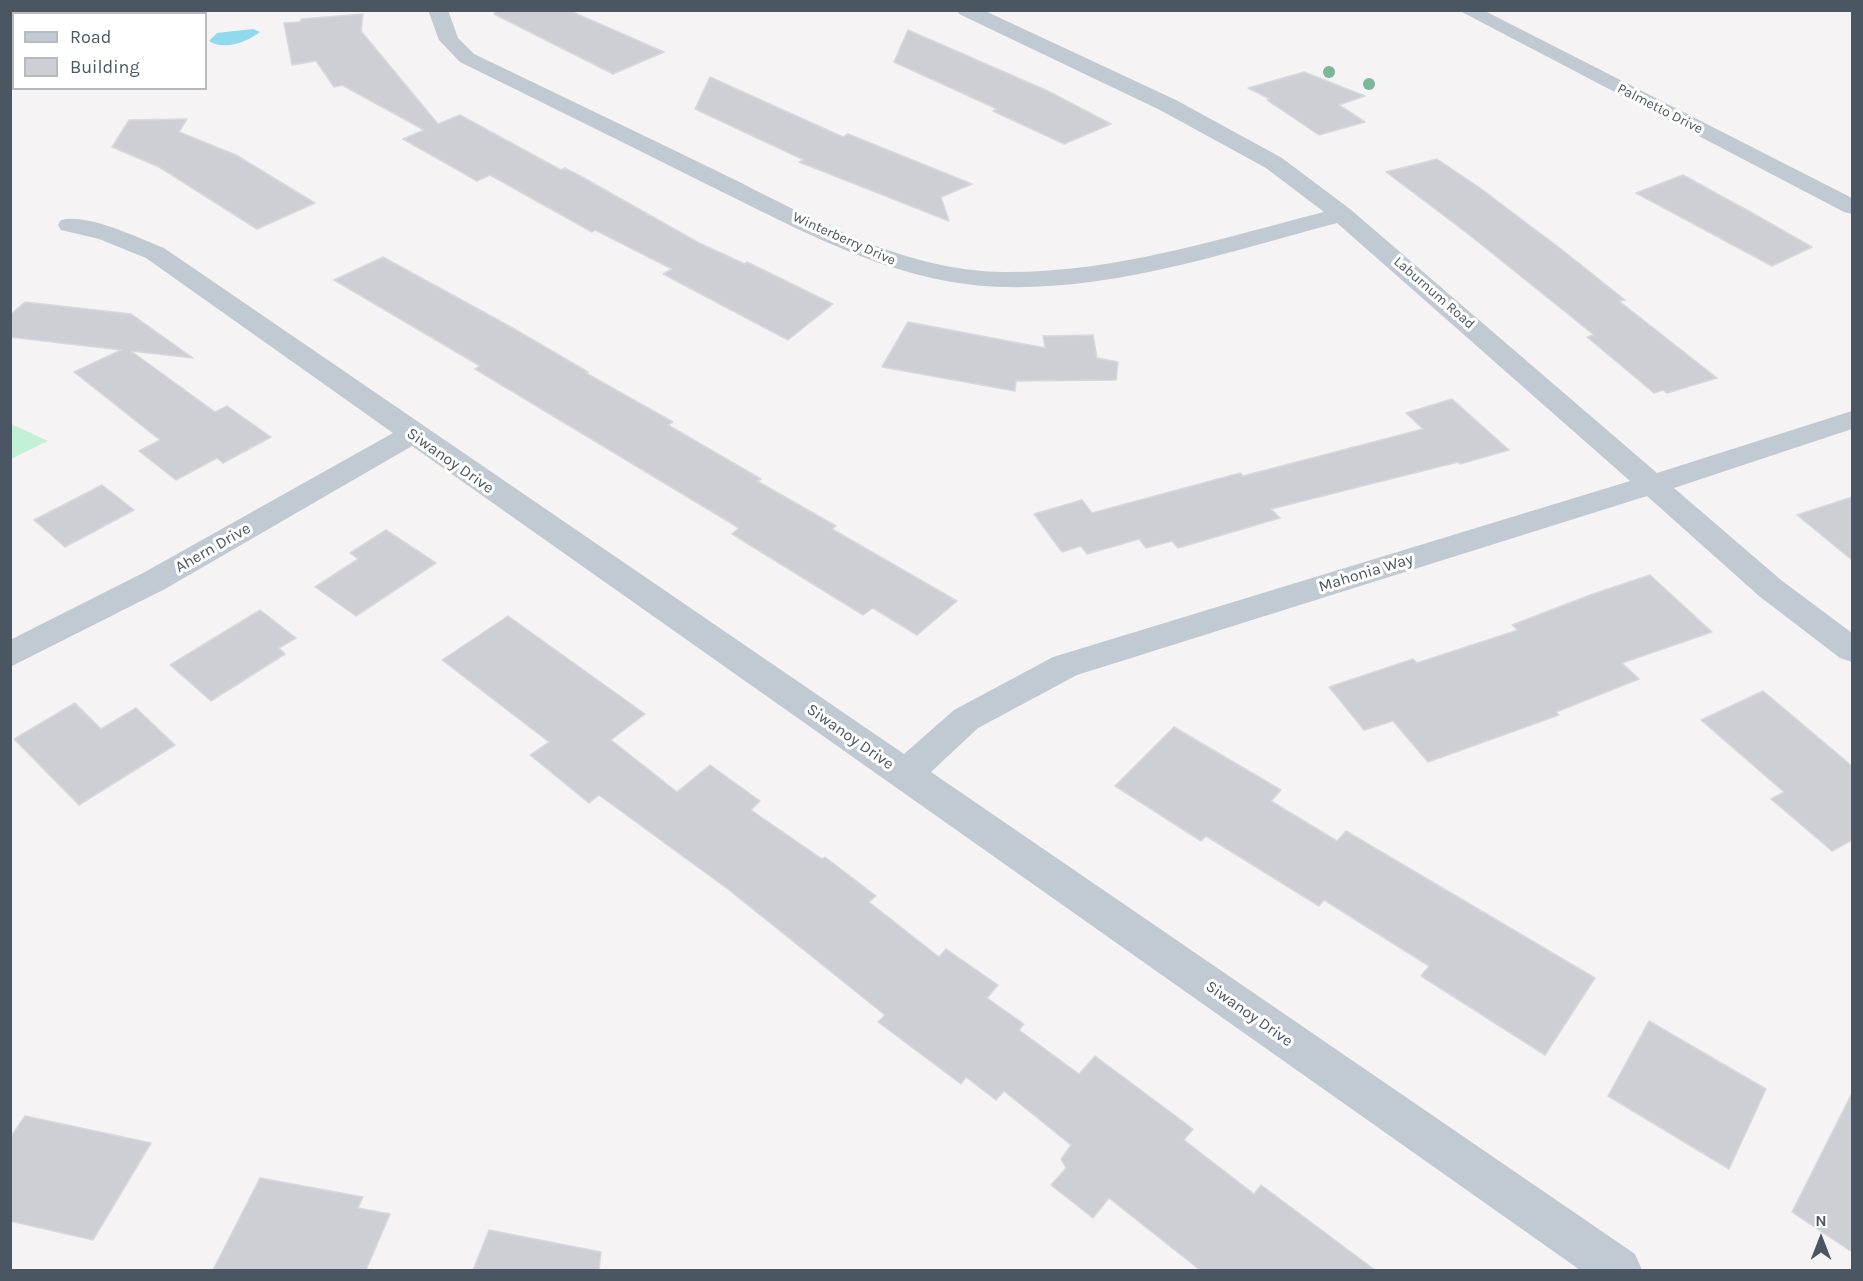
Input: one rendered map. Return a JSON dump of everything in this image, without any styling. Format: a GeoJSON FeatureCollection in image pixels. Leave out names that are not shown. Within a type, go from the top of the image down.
{"type":"FeatureCollection","features":[{"type":"Feature","properties":{"kind":"street","name":"Winterberry Drive"},"geometry":{"type":"LineString","coordinates":[[438,10],[449,40],[467,58],[848,243],[902,264],[953,275],[1005,279],[1076,278],[1137,267],[1342,214]]}},
{"type":"Feature","properties":{"kind":"street","name":"Laburnum Road"},"geometry":{"type":"LineString","coordinates":[[966,10],[1168,105],[1274,163],[1342,214],[1654,484],[1770,588],[1852,650]]}},
{"type":"Feature","properties":{"kind":"street","name":"Palmetto Drive"},"geometry":{"type":"LineString","coordinates":[[1467,10],[1852,207]]}},
{"type":"Feature","properties":{"kind":"street","name":"Siwanoy Drive"},"geometry":{"type":"LineString","coordinates":[[70,225],[107,234],[154,253],[1618,1270]]}},
{"type":"Feature","properties":{"kind":"street","name":"Mahonia Way"},"geometry":{"type":"LineString","coordinates":[[904,775],[966,719],[1065,666],[1654,484],[1852,420]]}},
{"type":"Feature","properties":{"kind":"street","name":"Ahern Drive"},"geometry":{"type":"LineString","coordinates":[[10,655],[154,581],[412,434]]}},
{"type":"Feature","properties":{"kind":"green space"},"geometry":{"type":"Polygon","coordinates":[[[11,424],[48,441],[11,459],[11,424]]]}},
{"type":"Feature","properties":{"kind":"water"},"geometry":{"type":"Polygon","coordinates":[[[253,29],[260,32],[235,44],[221,45],[209,41],[217,33],[253,29]]]}},
{"type":"Feature","properties":{"kind":"building"},"geometry":{"type":"Polygon","coordinates":[[[495,10],[568,10],[664,52],[613,74],[494,14],[495,10]]]}},
{"type":"Feature","properties":{"kind":"building"},"geometry":{"type":"Polygon","coordinates":[[[363,14],[361,31],[438,124],[460,115],[561,170],[565,168],[584,178],[699,243],[745,264],[747,262],[833,304],[788,340],[663,274],[672,269],[595,230],[592,232],[490,175],[477,181],[403,139],[424,130],[342,85],[334,87],[316,61],[292,65],[284,23],[300,22],[301,19],[363,14]]]}},
{"type":"Feature","properties":{"kind":"building"},"geometry":{"type":"Polygon","coordinates":[[[908,30],[1048,91],[1111,124],[1064,144],[993,111],[997,109],[894,62],[908,30]]]}},
{"type":"Feature","properties":{"kind":"building"},"geometry":{"type":"Polygon","coordinates":[[[1304,72],[1365,96],[1339,105],[1365,122],[1319,135],[1267,100],[1270,99],[1248,88],[1304,72]]]}},
{"type":"Feature","properties":{"kind":"building"},"geometry":{"type":"Polygon","coordinates":[[[710,77],[843,137],[848,134],[972,184],[941,197],[949,221],[799,162],[804,160],[695,109],[710,77]]]}},
{"type":"Feature","properties":{"kind":"building"},"geometry":{"type":"Polygon","coordinates":[[[187,119],[179,132],[236,155],[315,203],[257,229],[159,167],[112,147],[129,120],[187,119]]]}},
{"type":"Feature","properties":{"kind":"building"},"geometry":{"type":"Polygon","coordinates":[[[1437,159],[1561,249],[1625,300],[1619,301],[1717,378],[1667,393],[1663,390],[1654,393],[1587,337],[1594,335],[1467,233],[1386,172],[1437,159]]]}},
{"type":"Feature","properties":{"kind":"building"},"geometry":{"type":"Polygon","coordinates":[[[1683,175],[1812,247],[1772,266],[1636,193],[1683,175]]]}},
{"type":"Feature","properties":{"kind":"building"},"geometry":{"type":"Polygon","coordinates":[[[383,257],[511,327],[673,422],[668,425],[761,479],[757,481],[836,526],[832,529],[957,601],[917,635],[873,608],[863,615],[732,534],[739,528],[475,369],[480,366],[334,280],[383,257]]]}},
{"type":"Feature","properties":{"kind":"building"},"geometry":{"type":"Polygon","coordinates":[[[25,302],[131,314],[193,358],[131,351],[215,412],[227,406],[271,437],[223,463],[217,458],[176,480],[139,451],[160,440],[74,372],[121,350],[10,337],[10,315],[25,302]]]}},
{"type":"Feature","properties":{"kind":"building"},"geometry":{"type":"Polygon","coordinates":[[[908,322],[1045,348],[1043,336],[1093,335],[1097,358],[1118,362],[1116,380],[1016,381],[1015,391],[882,367],[908,322]]]}},
{"type":"Feature","properties":{"kind":"building"},"geometry":{"type":"Polygon","coordinates":[[[1452,399],[1509,450],[1271,509],[1280,518],[1178,548],[1172,541],[1146,548],[1139,539],[1087,554],[1081,546],[1062,552],[1034,514],[1082,500],[1092,513],[1240,473],[1243,476],[1423,429],[1406,413],[1452,399]]]}},
{"type":"Feature","properties":{"kind":"building"},"geometry":{"type":"Polygon","coordinates":[[[102,485],[134,510],[65,547],[34,520],[102,485]]]}},
{"type":"Feature","properties":{"kind":"building"},"geometry":{"type":"Polygon","coordinates":[[[1852,497],[1852,560],[1797,515],[1852,497]]]}},
{"type":"Feature","properties":{"kind":"building"},"geometry":{"type":"Polygon","coordinates":[[[386,530],[436,563],[356,616],[315,587],[358,559],[350,553],[386,530]]]}},
{"type":"Feature","properties":{"kind":"building"},"geometry":{"type":"Polygon","coordinates":[[[1650,575],[1712,632],[1622,663],[1639,679],[1556,712],[1559,715],[1428,762],[1393,721],[1364,730],[1329,687],[1413,659],[1417,663],[1518,630],[1512,625],[1650,575]]]}},
{"type":"Feature","properties":{"kind":"building"},"geometry":{"type":"Polygon","coordinates":[[[260,610],[296,638],[279,648],[285,654],[211,701],[170,665],[260,610]]]}},
{"type":"Feature","properties":{"kind":"building"},"geometry":{"type":"Polygon","coordinates":[[[508,616],[645,714],[611,740],[677,792],[710,765],[760,801],[751,810],[822,859],[825,857],[876,896],[869,902],[939,957],[946,949],[998,985],[987,998],[1024,1024],[1019,1030],[1079,1074],[1095,1056],[1193,1129],[1184,1140],[1254,1194],[1261,1185],[1375,1270],[1200,1270],[1109,1198],[1093,1218],[1051,1185],[1066,1168],[1061,1159],[1071,1145],[1004,1091],[996,1100],[966,1077],[961,1084],[878,1022],[885,1015],[729,890],[599,795],[589,803],[530,755],[549,742],[442,660],[508,616]]]}},
{"type":"Feature","properties":{"kind":"building"},"geometry":{"type":"Polygon","coordinates":[[[1763,691],[1852,766],[1852,840],[1832,851],[1771,799],[1784,792],[1701,720],[1763,691]]]}},
{"type":"Feature","properties":{"kind":"building"},"geometry":{"type":"Polygon","coordinates":[[[75,703],[101,729],[136,708],[175,745],[79,805],[14,739],[75,703]]]}},
{"type":"Feature","properties":{"kind":"building"},"geometry":{"type":"Polygon","coordinates":[[[1174,727],[1281,790],[1271,801],[1337,841],[1346,831],[1595,978],[1545,1055],[1421,976],[1429,966],[1324,900],[1319,906],[1206,836],[1201,841],[1115,786],[1174,727]]]}},
{"type":"Feature","properties":{"kind":"building"},"geometry":{"type":"Polygon","coordinates":[[[1649,1021],[1766,1089],[1729,1169],[1608,1096],[1649,1021]]]}},
{"type":"Feature","properties":{"kind":"building"},"geometry":{"type":"Polygon","coordinates":[[[1852,1093],[1852,1252],[1792,1212],[1852,1093]]]}},
{"type":"Feature","properties":{"kind":"building"},"geometry":{"type":"Polygon","coordinates":[[[25,1116],[151,1143],[93,1240],[10,1221],[10,1138],[25,1116]]]}},
{"type":"Feature","properties":{"kind":"building"},"geometry":{"type":"Polygon","coordinates":[[[260,1178],[363,1197],[358,1208],[390,1214],[366,1270],[213,1270],[260,1178]]]}},
{"type":"Feature","properties":{"kind":"building"},"geometry":{"type":"Polygon","coordinates":[[[489,1230],[601,1252],[599,1270],[473,1270],[489,1230]]]}}]}
